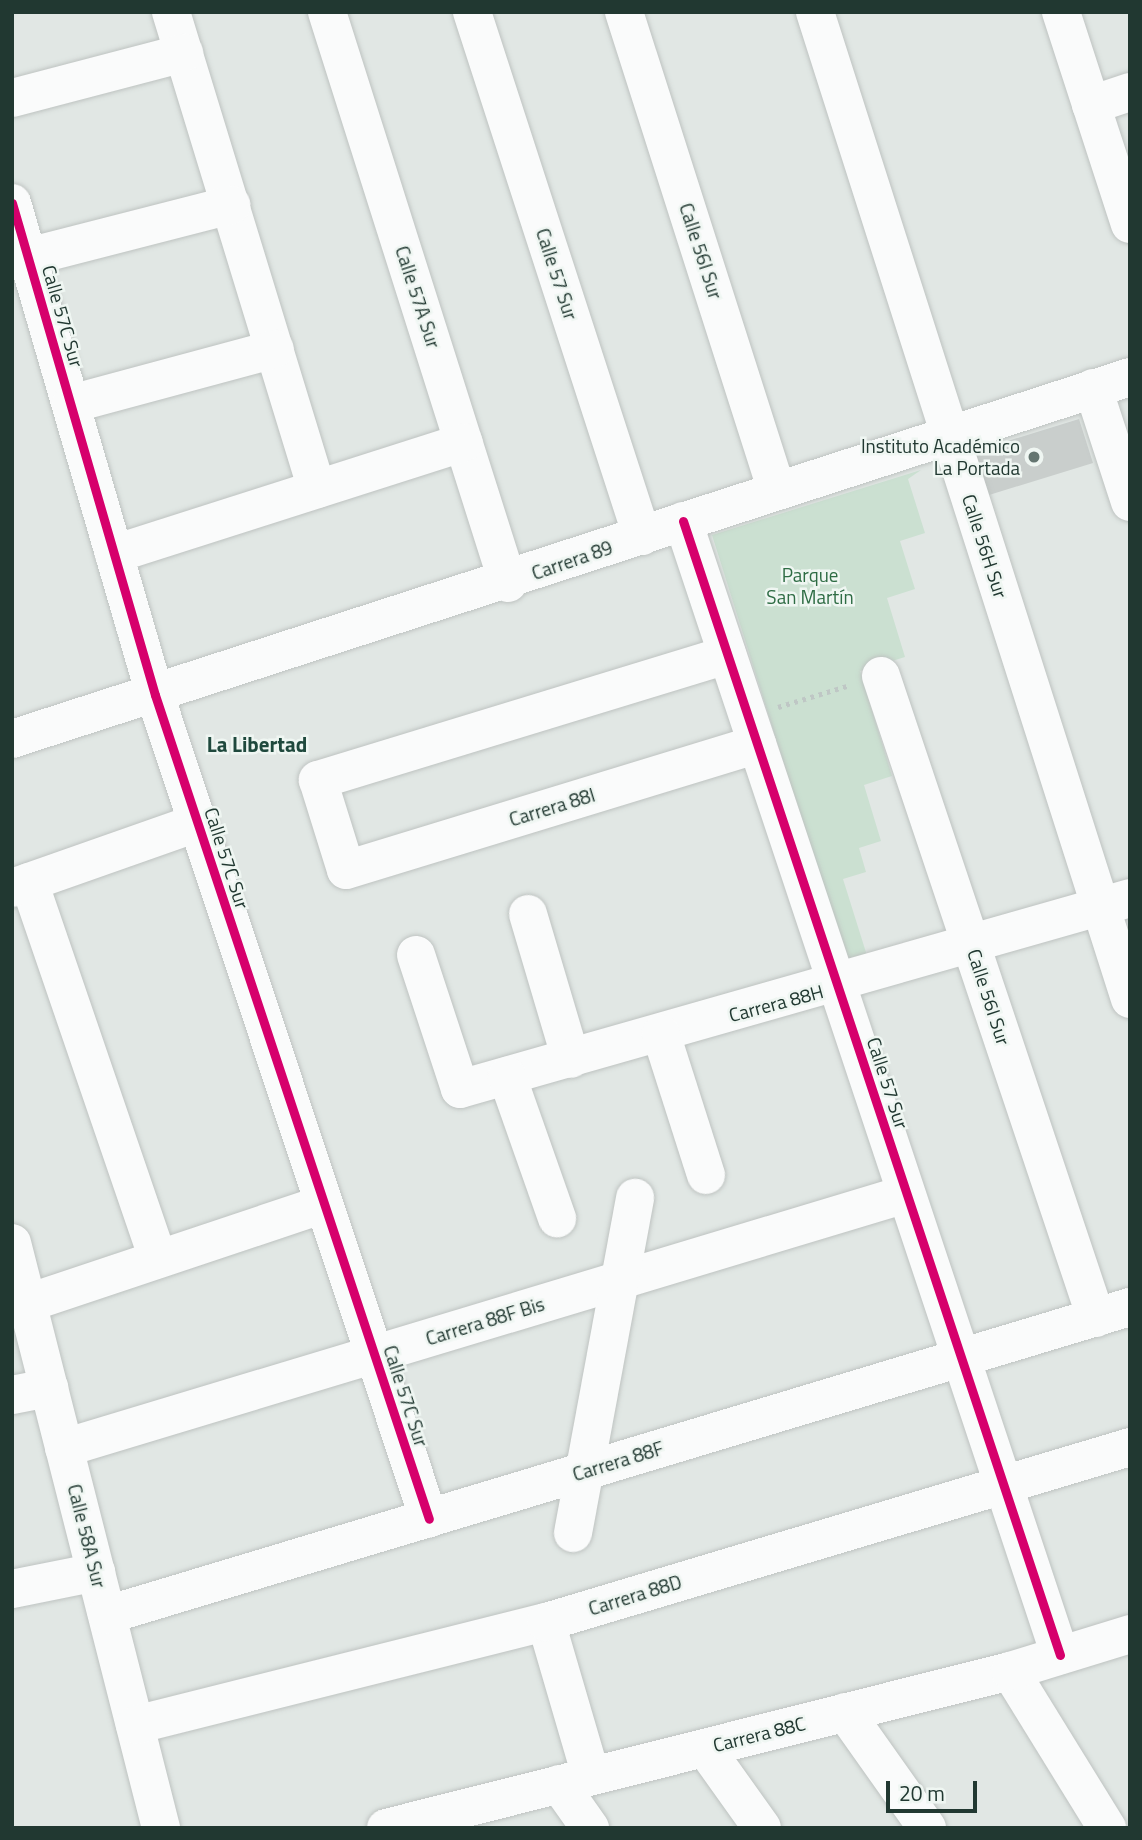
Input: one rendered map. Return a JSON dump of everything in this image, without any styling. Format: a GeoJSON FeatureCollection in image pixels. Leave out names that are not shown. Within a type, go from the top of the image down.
{"type":"FeatureCollection","features":[{"type":"Feature","properties":{"kind":"street"},"geometry":{"type":"LineString","coordinates":[[171,12],[317,489]]}},
{"type":"Feature","properties":{"kind":"street","name":"Calle 57A Sur"},"geometry":{"type":"LineString","coordinates":[[327,12],[509,583]]}},
{"type":"Feature","properties":{"kind":"street","name":"Calle 57 Sur"},"geometry":{"type":"LineString","coordinates":[[472,12],[642,536]]}},
{"type":"Feature","properties":{"kind":"street","name":"Calle 56I Sur"},"geometry":{"type":"LineString","coordinates":[[624,12],[777,491]]}},
{"type":"Feature","properties":{"kind":"street","name":"Calle 56H Sur"},"geometry":{"type":"LineString","coordinates":[[815,12],[949,434],[1115,902],[1130,999]]}},
{"type":"Feature","properties":{"kind":"street"},"geometry":{"type":"LineString","coordinates":[[1061,12],[1129,221]]}},
{"type":"Feature","properties":{"kind":"street"},"geometry":{"type":"LineString","coordinates":[[12,98],[184,53]]}},
{"type":"Feature","properties":{"kind":"street"},"geometry":{"type":"LineString","coordinates":[[1091,105],[1130,92]]}},
{"type":"Feature","properties":{"kind":"street","name":"Calle 57C Sur"},"geometry":{"type":"LineString","coordinates":[[12,203],[155,695],[429,1518]]}},
{"type":"Feature","properties":{"kind":"street"},"geometry":{"type":"LineString","coordinates":[[28,257],[231,205]]}},
{"type":"Feature","properties":{"kind":"street"},"geometry":{"type":"LineString","coordinates":[[71,404],[275,349]]}},
{"type":"Feature","properties":{"kind":"street","name":"Carrera 89"},"geometry":{"type":"LineString","coordinates":[[14,732],[155,695],[509,583],[683,521],[1130,377]]}},
{"type":"Feature","properties":{"kind":"street"},"geometry":{"type":"LineString","coordinates":[[1093,388],[1130,502]]}},
{"type":"Feature","properties":{"kind":"street"},"geometry":{"type":"LineString","coordinates":[[114,554],[464,442]]}},
{"type":"Feature","properties":{"kind":"street","name":"Calle 57 Sur"},"geometry":{"type":"LineString","coordinates":[[683,521],[1060,1656]]}},
{"type":"Feature","properties":{"kind":"street","name":"Carrera 88I"},"geometry":{"type":"LineString","coordinates":[[727,655],[318,780],[346,870],[752,730]]}},
{"type":"Feature","properties":{"kind":"street","name":"Calle 56I Sur"},"geometry":{"type":"LineString","coordinates":[[881,676],[972,945],[1113,1312]]}},
{"type":"Feature","properties":{"kind":"street"},"geometry":{"type":"LineString","coordinates":[[158,1259],[21,885],[197,823]]}},
{"type":"Feature","properties":{"kind":"street","name":"Carrera 88H"},"geometry":{"type":"LineString","coordinates":[[416,955],[460,1089],[837,986],[1115,902]]}},
{"type":"Feature","properties":{"kind":"street"},"geometry":{"type":"LineString","coordinates":[[528,914],[571,1059]]}},
{"type":"Feature","properties":{"kind":"street"},"geometry":{"type":"LineString","coordinates":[[661,1034],[706,1175]]}},
{"type":"Feature","properties":{"kind":"street"},"geometry":{"type":"LineString","coordinates":[[507,1076],[557,1218]]}},
{"type":"Feature","properties":{"kind":"street","name":"Carrera 88F Bis"},"geometry":{"type":"LineString","coordinates":[[64,1448],[906,1194]]}},
{"type":"Feature","properties":{"kind":"street"},"geometry":{"type":"LineString","coordinates":[[573,1533],[635,1198]]}},
{"type":"Feature","properties":{"kind":"street"},"geometry":{"type":"LineString","coordinates":[[28,1303],[324,1203]]}},
{"type":"Feature","properties":{"kind":"street","name":"Calle 58A Sur"},"geometry":{"type":"LineString","coordinates":[[13,1248],[161,1828]]}},
{"type":"Feature","properties":{"kind":"street","name":"Carrera 88F"},"geometry":{"type":"LineString","coordinates":[[107,1615],[1113,1312]]}},
{"type":"Feature","properties":{"kind":"street"},"geometry":{"type":"LineString","coordinates":[[12,1395],[49,1388]]}},
{"type":"Feature","properties":{"kind":"street","name":"Carrera 88D"},"geometry":{"type":"LineString","coordinates":[[135,1725],[545,1622],[1130,1447]]}},
{"type":"Feature","properties":{"kind":"street"},"geometry":{"type":"LineString","coordinates":[[12,1589],[96,1572]]}},
{"type":"Feature","properties":{"kind":"street"},"geometry":{"type":"LineString","coordinates":[[545,1622],[575,1780],[590,1828]]}},
{"type":"Feature","properties":{"kind":"street","name":"Carrera 88C"},"geometry":{"type":"LineString","coordinates":[[386,1828],[1010,1671],[1130,1634]]}},
{"type":"Feature","properties":{"kind":"street"},"geometry":{"type":"LineString","coordinates":[[1010,1671],[1107,1828]]}},
{"type":"Feature","properties":{"kind":"street"},"geometry":{"type":"LineString","coordinates":[[845,1712],[927,1828]]}},
{"type":"Feature","properties":{"kind":"street"},"geometry":{"type":"LineString","coordinates":[[705,1748],[762,1828]]}},
{"type":"Feature","properties":{"kind":"path"},"geometry":{"type":"LineString","coordinates":[[752,730],[881,676]]}},
{"type":"Feature","properties":{"kind":"green space","name":"Parque San Martín"},"geometry":{"type":"Polygon","coordinates":[[[921,470],[908,479],[925,533],[900,541],[915,589],[887,598],[905,657],[860,671],[892,776],[864,785],[881,841],[859,848],[866,872],[843,879],[869,962],[848,968],[712,535],[921,470]]]}},
{"type":"Feature","properties":{"kind":"building","name":"Instituto Académico La Portada"},"geometry":{"type":"Polygon","coordinates":[[[1079,419],[1093,463],[989,495],[975,451],[1079,419]]]}},
{"type":"Feature","properties":{"kind":"cycle path"},"geometry":{"type":"LineString","coordinates":[[12,203],[155,695],[429,1519]]}},
{"type":"Feature","properties":{"kind":"cycle path"},"geometry":{"type":"LineString","coordinates":[[683,521],[1060,1655]]}},
{"type":"Feature","properties":{"kind":"place","name":"Instituto Académico La Portada"},"geometry":{"type":"Point","coordinates":[1034,457]}},
{"type":"Feature","properties":{"kind":"district","name":"La Libertad"},"geometry":{"type":"Point","coordinates":[257,744]}}]}
